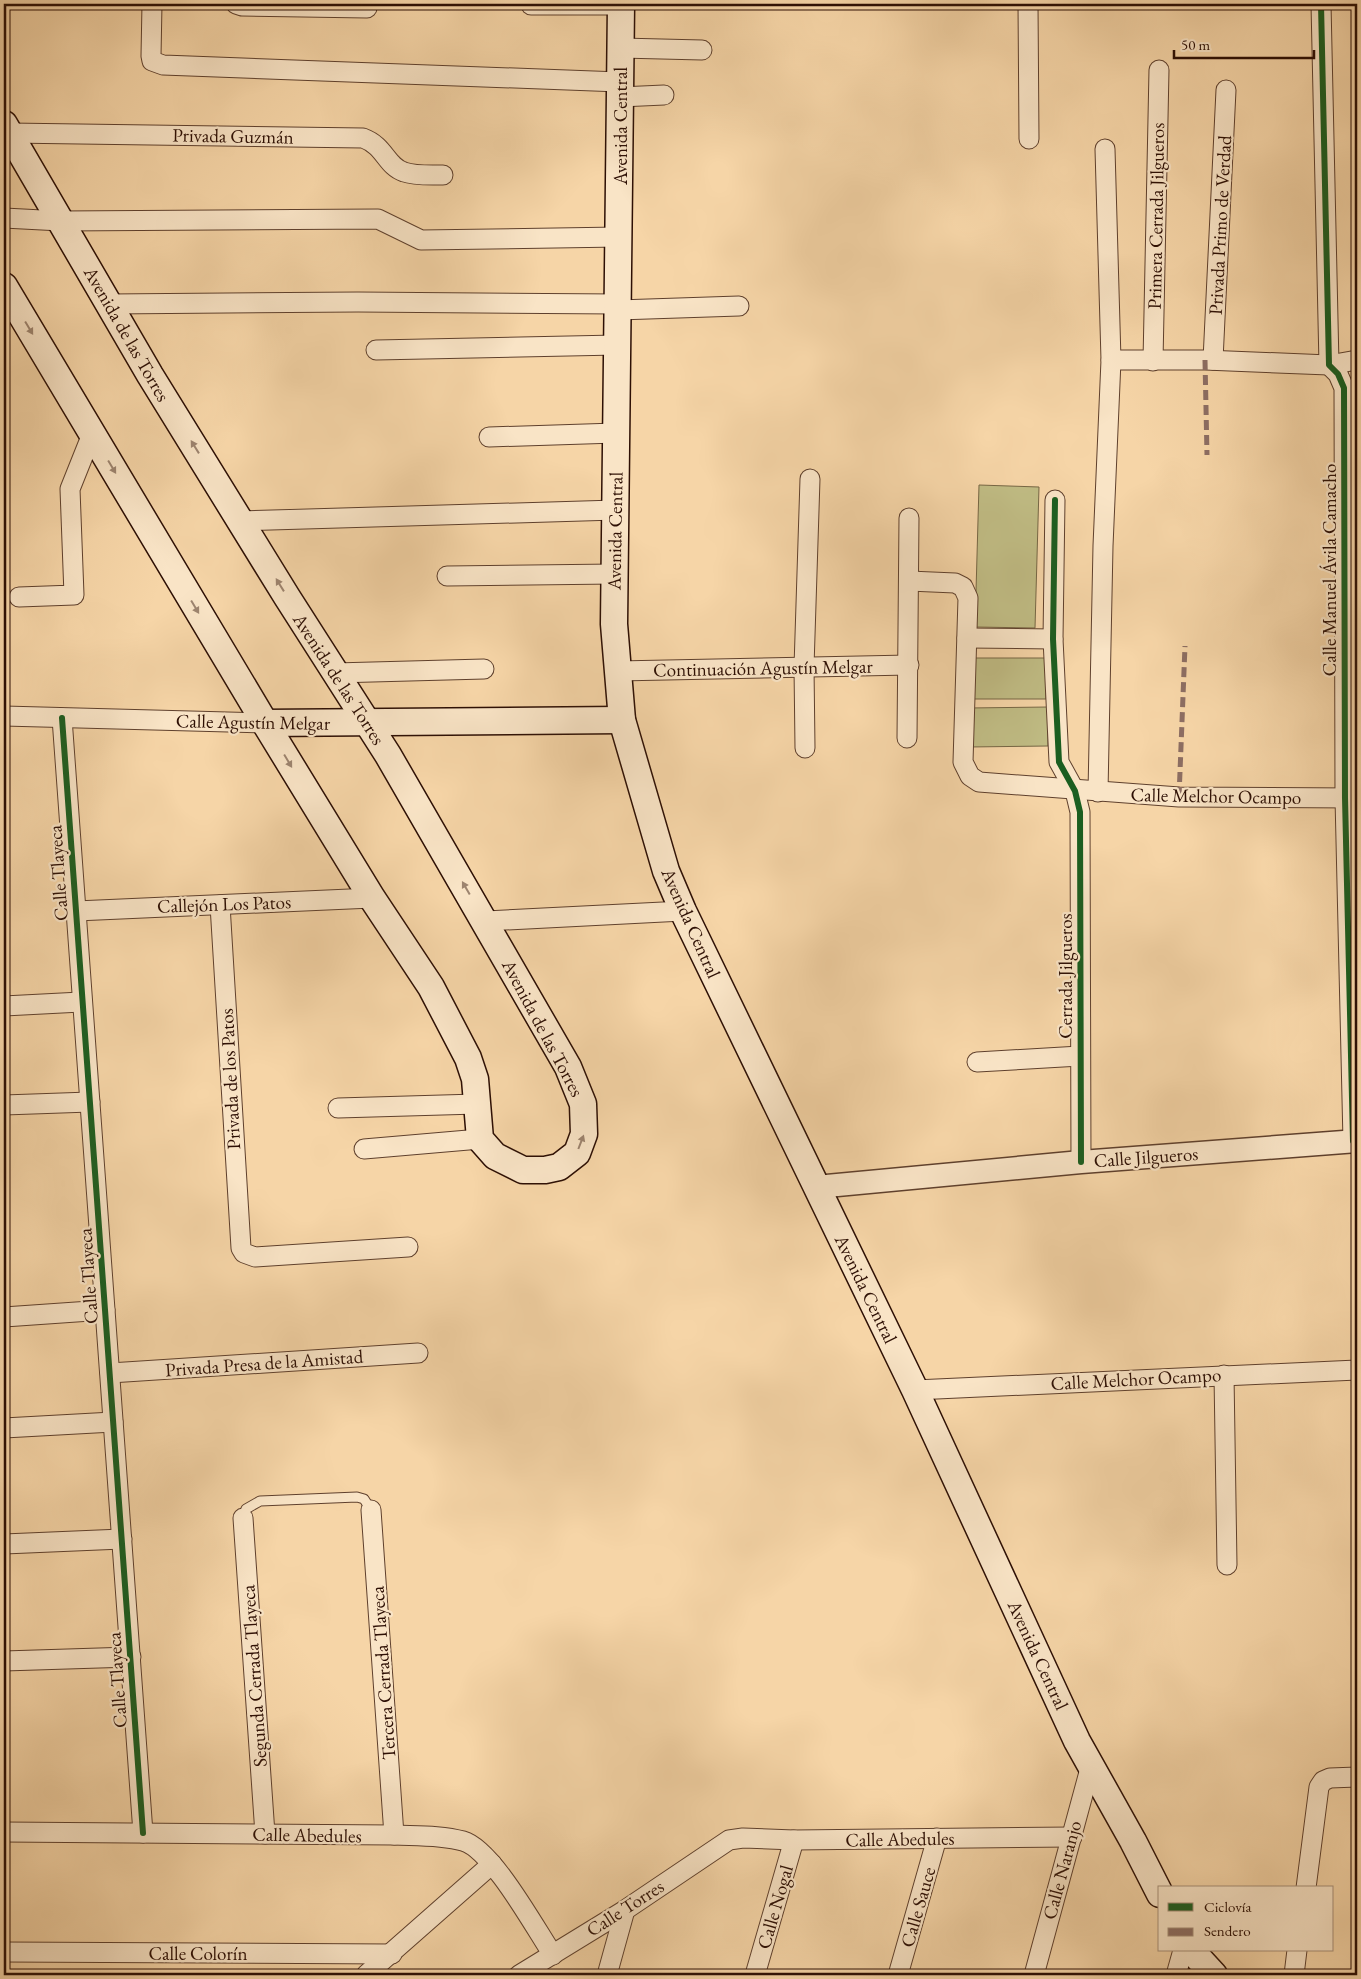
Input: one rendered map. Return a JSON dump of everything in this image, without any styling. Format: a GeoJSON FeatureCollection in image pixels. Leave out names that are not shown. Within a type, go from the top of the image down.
{"type":"FeatureCollection","features":[{"type":"Feature","properties":{"kind":"main road","name":"Avenida Central"},"geometry":{"type":"LineString","coordinates":[[621,4],[614,624],[622,720],[666,871],[683,911],[914,1390],[1077,1741],[1158,1890]]}},
{"type":"Feature","properties":{"kind":"main road","name":"Avenida de las Torres"},"geometry":{"type":"LineString","coordinates":[[6,129],[240,521],[367,723],[486,922],[568,1067],[583,1104],[584,1134],[577,1153],[559,1167],[545,1170],[523,1170],[495,1156],[480,1139]]}},
{"type":"Feature","properties":{"kind":"main road"},"geometry":{"type":"LineString","coordinates":[[8,299],[92,434],[372,898],[431,987],[468,1058],[475,1079],[480,1139]]}},
{"type":"Feature","properties":{"kind":"main road","name":"Calle Agustín Melgar"},"geometry":{"type":"LineString","coordinates":[[265,723],[622,720]]}},
{"type":"Feature","properties":{"kind":"main road"},"geometry":{"type":"LineString","coordinates":[[1193,1952],[1214,1975]]}},
{"type":"Feature","properties":{"kind":"street"},"geometry":{"type":"LineString","coordinates":[[152,4],[150,56],[152,61],[163,65],[620,90],[664,95]]}},
{"type":"Feature","properties":{"kind":"street"},"geometry":{"type":"LineString","coordinates":[[236,4],[242,6],[366,8]]}},
{"type":"Feature","properties":{"kind":"street"},"geometry":{"type":"LineString","coordinates":[[531,5],[621,4]]}},
{"type":"Feature","properties":{"kind":"street"},"geometry":{"type":"LineString","coordinates":[[1028,4],[1029,140]]}},
{"type":"Feature","properties":{"kind":"street"},"geometry":{"type":"LineString","coordinates":[[1321,4],[1329,365]]}},
{"type":"Feature","properties":{"kind":"street"},"geometry":{"type":"LineString","coordinates":[[621,48],[702,50]]}},
{"type":"Feature","properties":{"kind":"street","name":"Primera Cerrada Jilgueros"},"geometry":{"type":"LineString","coordinates":[[1154,361],[1159,70]]}},
{"type":"Feature","properties":{"kind":"street","name":"Privada Primo de Verdad"},"geometry":{"type":"LineString","coordinates":[[1213,360],[1226,90]]}},
{"type":"Feature","properties":{"kind":"street","name":"Privada Guzmán"},"geometry":{"type":"LineString","coordinates":[[6,129],[363,138],[375,142],[395,167],[405,173],[443,176]]}},
{"type":"Feature","properties":{"kind":"street"},"geometry":{"type":"LineString","coordinates":[[1098,792],[1103,546],[1111,360],[1105,149]]}},
{"type":"Feature","properties":{"kind":"street"},"geometry":{"type":"LineString","coordinates":[[4,218],[61,221],[378,219],[421,240],[619,237]]}},
{"type":"Feature","properties":{"kind":"street"},"geometry":{"type":"LineString","coordinates":[[110,304],[358,302],[618,307],[739,306]]}},
{"type":"Feature","properties":{"kind":"street"},"geometry":{"type":"LineString","coordinates":[[376,350],[617,345]]}},
{"type":"Feature","properties":{"kind":"street"},"geometry":{"type":"LineString","coordinates":[[1111,360],[1213,360],[1329,365],[1357,360]]}},
{"type":"Feature","properties":{"kind":"street","name":"Calle Manuel Ávila Camacho"},"geometry":{"type":"LineString","coordinates":[[1329,365],[1338,374],[1344,388],[1355,1141]]}},
{"type":"Feature","properties":{"kind":"street"},"geometry":{"type":"LineString","coordinates":[[489,437],[616,433]]}},
{"type":"Feature","properties":{"kind":"street"},"geometry":{"type":"LineString","coordinates":[[19,597],[74,595],[70,489],[92,434]]}},
{"type":"Feature","properties":{"kind":"street"},"geometry":{"type":"LineString","coordinates":[[805,748],[804,667],[810,479]]}},
{"type":"Feature","properties":{"kind":"street","name":"Cerrada Jilgueros"},"geometry":{"type":"LineString","coordinates":[[1055,500],[1053,639],[1059,762],[1075,790],[1080,812],[1081,1162]]}},
{"type":"Feature","properties":{"kind":"street"},"geometry":{"type":"LineString","coordinates":[[240,521],[616,510]]}},
{"type":"Feature","properties":{"kind":"street"},"geometry":{"type":"LineString","coordinates":[[908,738],[909,518]]}},
{"type":"Feature","properties":{"kind":"street"},"geometry":{"type":"LineString","coordinates":[[447,576],[615,574]]}},
{"type":"Feature","properties":{"kind":"street","name":"Calle Melchor Ocampo"},"geometry":{"type":"LineString","coordinates":[[909,581],[955,583],[963,587],[968,598],[963,762],[970,776],[979,782],[1179,797],[1351,798]]}},
{"type":"Feature","properties":{"kind":"street"},"geometry":{"type":"LineString","coordinates":[[967,638],[1053,639]]}},
{"type":"Feature","properties":{"kind":"street","name":"Continuación Agustín Melgar"},"geometry":{"type":"LineString","coordinates":[[618,671],[909,666]]}},
{"type":"Feature","properties":{"kind":"street"},"geometry":{"type":"LineString","coordinates":[[336,673],[484,669]]}},
{"type":"Feature","properties":{"kind":"street","name":"Calle Agustín Melgar"},"geometry":{"type":"LineString","coordinates":[[4,716],[265,723]]}},
{"type":"Feature","properties":{"kind":"street","name":"Calle Tlayeca"},"geometry":{"type":"LineString","coordinates":[[62,718],[81,1002],[90,1102],[143,1833]]}},
{"type":"Feature","properties":{"kind":"street","name":"Callejón Los Patos"},"geometry":{"type":"LineString","coordinates":[[76,911],[372,898]]}},
{"type":"Feature","properties":{"kind":"street","name":"Privada de los Patos"},"geometry":{"type":"LineString","coordinates":[[220,905],[240,1242],[244,1253],[255,1257],[408,1247]]}},
{"type":"Feature","properties":{"kind":"street"},"geometry":{"type":"LineString","coordinates":[[486,922],[683,911]]}},
{"type":"Feature","properties":{"kind":"street"},"geometry":{"type":"LineString","coordinates":[[4,1006],[81,1002]]}},
{"type":"Feature","properties":{"kind":"street"},"geometry":{"type":"LineString","coordinates":[[977,1062],[1080,1056]]}},
{"type":"Feature","properties":{"kind":"street"},"geometry":{"type":"LineString","coordinates":[[4,1105],[90,1102]]}},
{"type":"Feature","properties":{"kind":"street"},"geometry":{"type":"LineString","coordinates":[[338,1108],[477,1104]]}},
{"type":"Feature","properties":{"kind":"street"},"geometry":{"type":"LineString","coordinates":[[364,1149],[480,1139]]}},
{"type":"Feature","properties":{"kind":"street","name":"Calle Jilgueros"},"geometry":{"type":"LineString","coordinates":[[816,1187],[1081,1162],[1355,1141]]}},
{"type":"Feature","properties":{"kind":"street"},"geometry":{"type":"LineString","coordinates":[[4,1317],[105,1310]]}},
{"type":"Feature","properties":{"kind":"street","name":"Privada Presa de la Amistad"},"geometry":{"type":"LineString","coordinates":[[110,1373],[418,1353]]}},
{"type":"Feature","properties":{"kind":"street","name":"Calle Melchor Ocampo"},"geometry":{"type":"LineString","coordinates":[[914,1390],[1357,1370]]}},
{"type":"Feature","properties":{"kind":"street"},"geometry":{"type":"LineString","coordinates":[[1224,1375],[1227,1565]]}},
{"type":"Feature","properties":{"kind":"street"},"geometry":{"type":"LineString","coordinates":[[4,1428],[113,1422]]}},
{"type":"Feature","properties":{"kind":"street","name":"Tercera Cerrada Tlayeca"},"geometry":{"type":"LineString","coordinates":[[372,1510],[394,1835]]}},
{"type":"Feature","properties":{"kind":"street","name":"Segunda Cerrada Tlayeca"},"geometry":{"type":"LineString","coordinates":[[243,1518],[265,1834]]}},
{"type":"Feature","properties":{"kind":"street"},"geometry":{"type":"LineString","coordinates":[[4,1544],[122,1539]]}},
{"type":"Feature","properties":{"kind":"street"},"geometry":{"type":"LineString","coordinates":[[4,1661],[131,1656]]}},
{"type":"Feature","properties":{"kind":"street","name":"Calle Naranjo"},"geometry":{"type":"LineString","coordinates":[[1034,1975],[1091,1765]]}},
{"type":"Feature","properties":{"kind":"street"},"geometry":{"type":"LineString","coordinates":[[1306,1886],[1318,1796],[1323,1781],[1330,1778],[1357,1776]]}},
{"type":"Feature","properties":{"kind":"street","name":"Calle Abedules"},"geometry":{"type":"LineString","coordinates":[[4,1832],[394,1835],[439,1837],[464,1841],[478,1849],[492,1864],[552,1954]]}},
{"type":"Feature","properties":{"kind":"street","name":"Calle Abedules"},"geometry":{"type":"LineString","coordinates":[[729,1840],[743,1838],[794,1840],[1072,1837]]}},
{"type":"Feature","properties":{"kind":"street","name":"Calle Sauce"},"geometry":{"type":"LineString","coordinates":[[898,1975],[937,1838]]}},
{"type":"Feature","properties":{"kind":"street","name":"Calle Torres"},"geometry":{"type":"LineString","coordinates":[[519,1975],[625,1910],[729,1840]]}},
{"type":"Feature","properties":{"kind":"street","name":"Calle Nogal"},"geometry":{"type":"LineString","coordinates":[[756,1975],[794,1840]]}},
{"type":"Feature","properties":{"kind":"street"},"geometry":{"type":"LineString","coordinates":[[366,1975],[492,1864]]}},
{"type":"Feature","properties":{"kind":"street"},"geometry":{"type":"LineString","coordinates":[[607,1975],[625,1910]]}},
{"type":"Feature","properties":{"kind":"street","name":"Calle Colorín"},"geometry":{"type":"LineString","coordinates":[[4,1952],[392,1954]]}},
{"type":"Feature","properties":{"kind":"street"},"geometry":{"type":"LineString","coordinates":[[1176,1975],[1182,1952]]}},
{"type":"Feature","properties":{"kind":"street"},"geometry":{"type":"LineString","coordinates":[[1294,1975],[1298,1952]]}},
{"type":"Feature","properties":{"kind":"lane"},"geometry":{"type":"LineString","coordinates":[[243,1518],[246,1509],[260,1501],[357,1497],[364,1499],[372,1510]]}},
{"type":"Feature","properties":{"kind":"shaded area"},"geometry":{"type":"Polygon","coordinates":[[[979,485],[1039,487],[1035,628],[975,627],[979,485]]]}},
{"type":"Feature","properties":{"kind":"shaded area"},"geometry":{"type":"Polygon","coordinates":[[[971,658],[1046,658],[1046,699],[971,699],[971,658]]]}},
{"type":"Feature","properties":{"kind":"shaded area"},"geometry":{"type":"Polygon","coordinates":[[[1048,707],[1048,746],[969,747],[968,708],[1048,707]]]}},
{"type":"Feature","properties":{"kind":"marked path"},"geometry":{"type":"LineString","coordinates":[[1205,360],[1207,455]]}},
{"type":"Feature","properties":{"kind":"marked path"},"geometry":{"type":"LineString","coordinates":[[1179,797],[1185,646]]}},
{"type":"Feature","properties":{"kind":"cycle path"},"geometry":{"type":"LineString","coordinates":[[1321,4],[1329,365],[1338,374],[1344,388],[1345,798],[1353,1141]]}},
{"type":"Feature","properties":{"kind":"cycle path"},"geometry":{"type":"LineString","coordinates":[[1055,500],[1053,639],[1059,762],[1075,791],[1080,812],[1081,1162]]}},
{"type":"Feature","properties":{"kind":"cycle path"},"geometry":{"type":"LineString","coordinates":[[62,718],[143,1833]]}}]}
